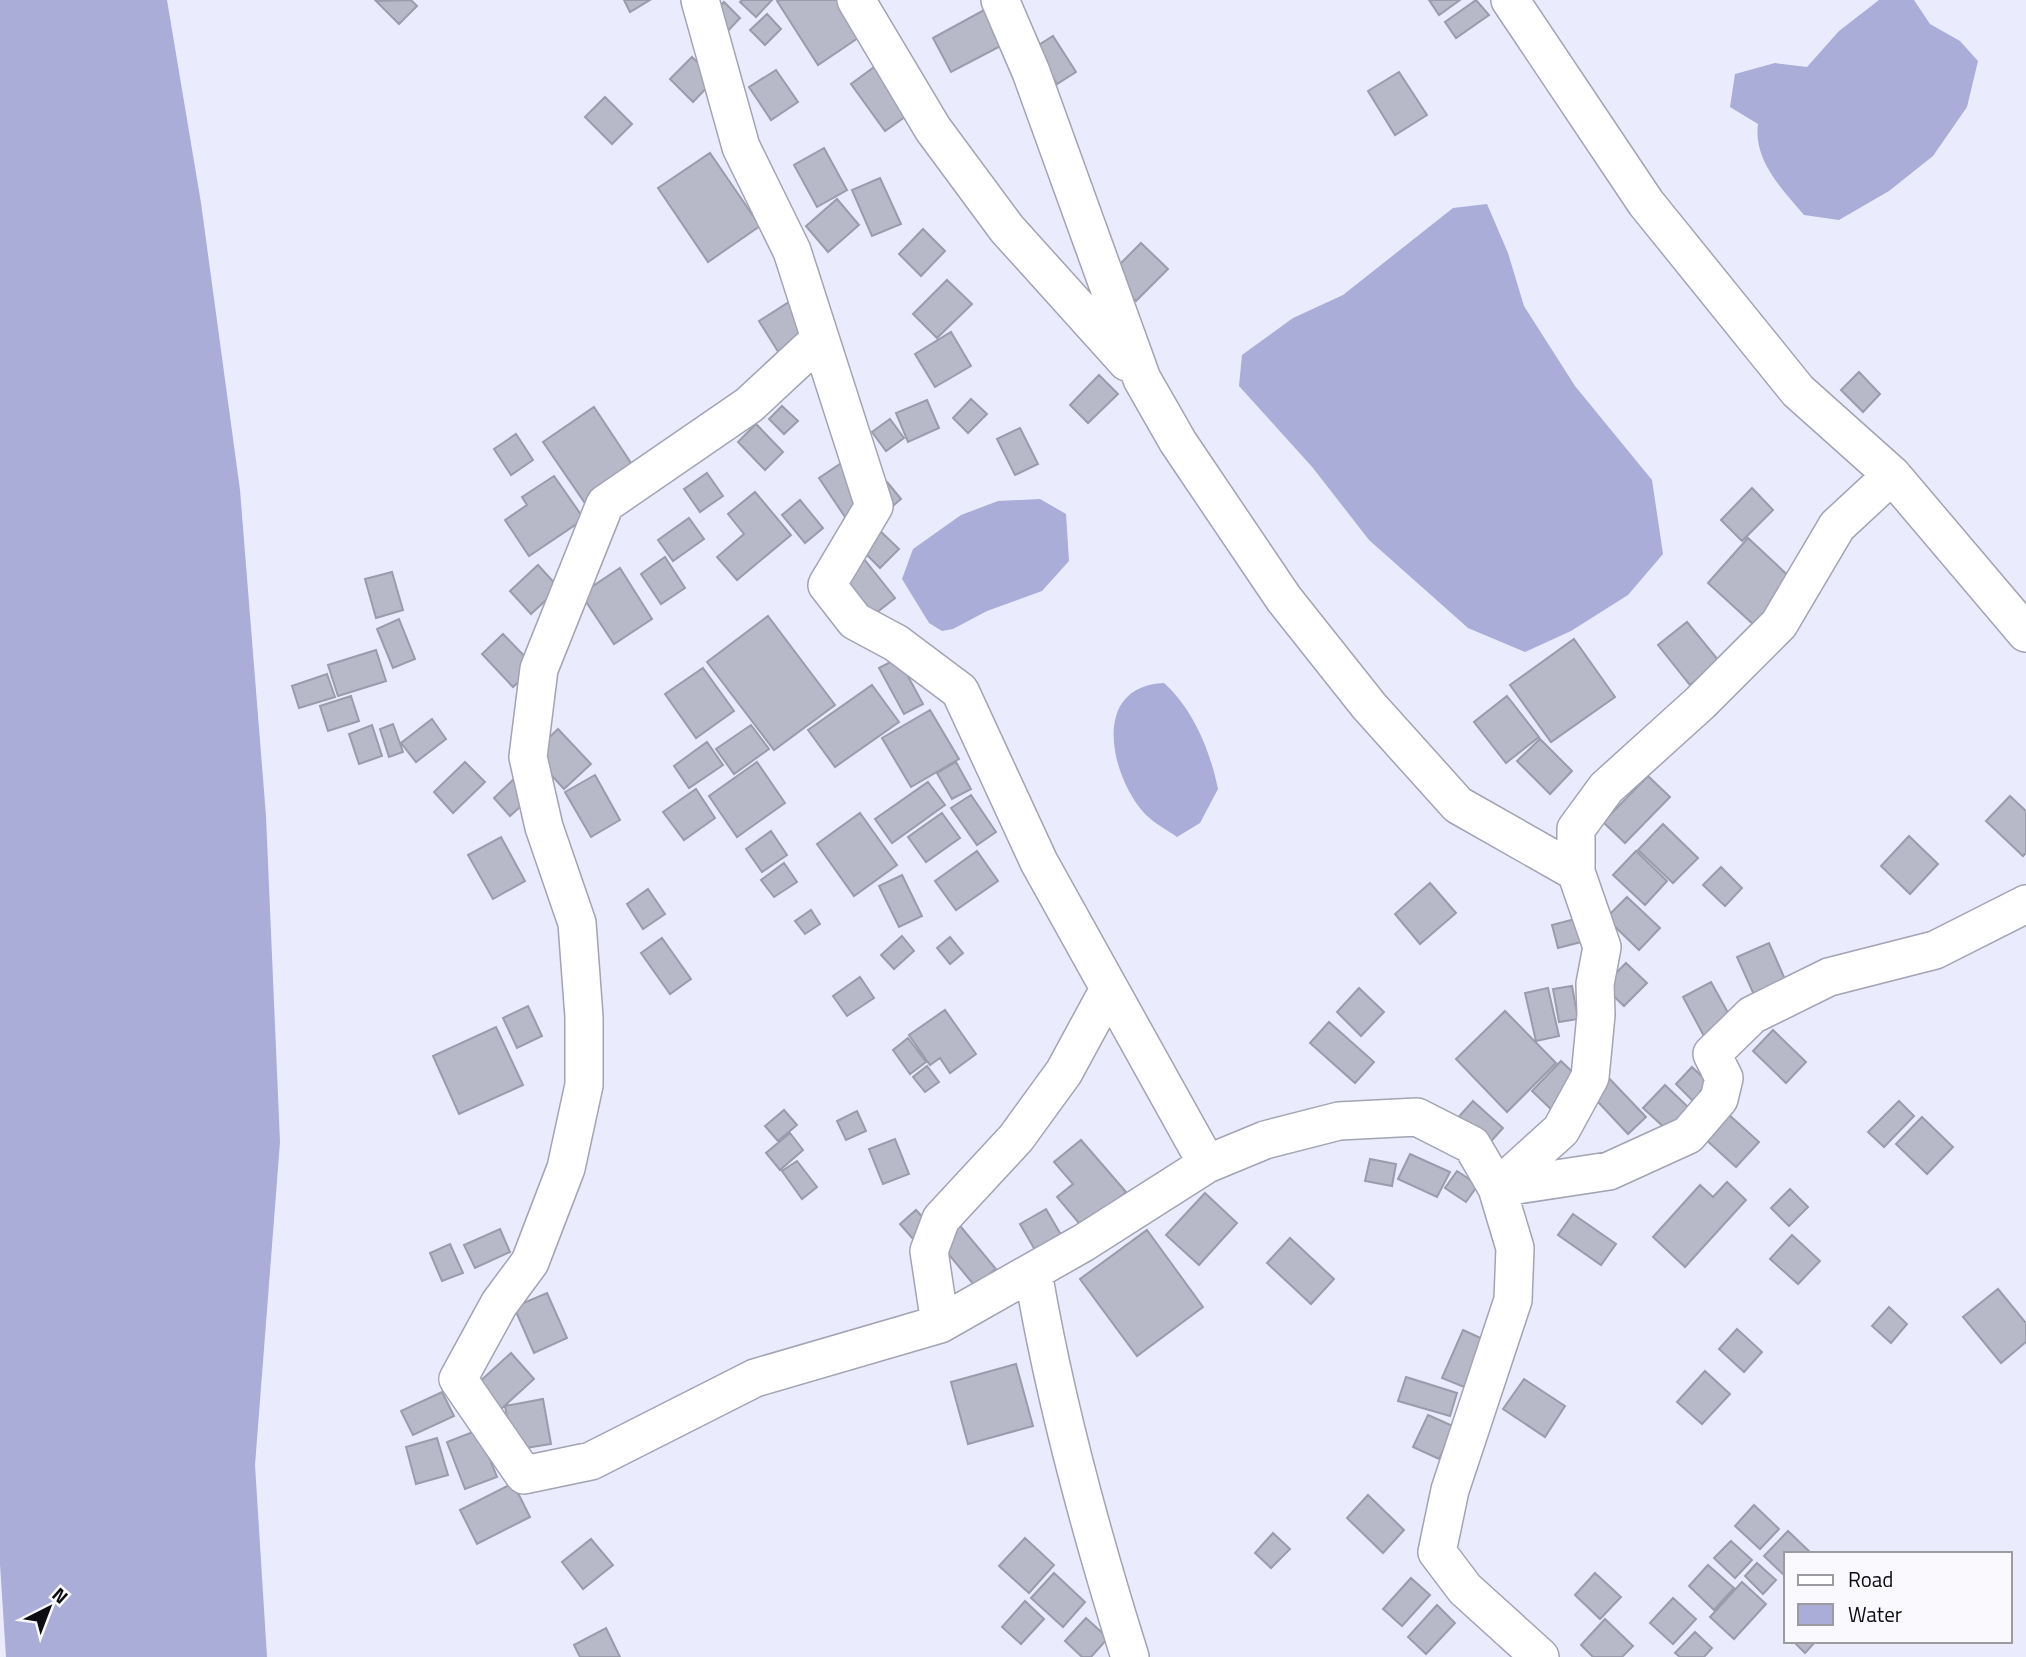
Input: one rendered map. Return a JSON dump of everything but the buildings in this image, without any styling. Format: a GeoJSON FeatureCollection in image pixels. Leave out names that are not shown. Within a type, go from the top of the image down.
{"type":"FeatureCollection","features":[{"type":"Feature","properties":{"kind":"street"},"geometry":{"type":"LineString","coordinates":[[701,0],[741,147],[792,251],[874,506],[828,585],[855,621],[896,643],[960,691],[1039,862],[1207,1164]]}},
{"type":"Feature","properties":{"kind":"street"},"geometry":{"type":"LineString","coordinates":[[856,0],[933,129],[1007,229],[1142,379]]}},
{"type":"Feature","properties":{"kind":"street"},"geometry":{"type":"LineString","coordinates":[[1000,0],[1031,72],[1142,379],[1178,442],[1284,598],[1369,706],[1458,805],[1576,872]]}},
{"type":"Feature","properties":{"kind":"street"},"geometry":{"type":"LineString","coordinates":[[1510,0],[1654,214],[1798,391],[1892,475],[2026,632]]}},
{"type":"Feature","properties":{"kind":"street"},"geometry":{"type":"LineString","coordinates":[[820,339],[750,404],[605,504],[539,669],[528,757],[544,827],[577,923],[584,1017],[584,1084],[566,1168],[530,1262],[499,1304],[458,1379],[524,1475],[591,1461],[755,1378],[940,1324],[1032,1272],[1207,1164],[1265,1140],[1339,1121],[1417,1117],[1472,1145],[1497,1188],[1515,1248],[1513,1300],[1450,1490],[1437,1552],[1465,1589],[1541,1657]]}},
{"type":"Feature","properties":{"kind":"street"},"geometry":{"type":"LineString","coordinates":[[1497,1188],[1561,1130],[1590,1077],[1597,1015],[1595,984],[1602,947],[1576,872],[1576,829],[1606,788],[1700,703],[1779,624],[1837,526],[1892,475]]}},
{"type":"Feature","properties":{"kind":"street"},"geometry":{"type":"LineString","coordinates":[[1497,1188],[1609,1171],[1688,1135],[1719,1100],[1724,1078],[1712,1054],[1752,1014],[1829,977],[1935,950],[2026,904]]}},
{"type":"Feature","properties":{"kind":"street"},"geometry":{"type":"LineString","coordinates":[[940,1324],[929,1251],[942,1219],[1016,1138],[1064,1072],[1110,989]]}},
{"type":"Feature","properties":{"kind":"street"},"geometry":{"type":"LineString","coordinates":[[1032,1272],[1047,1354],[1076,1474],[1130,1657]]}},
{"type":"Feature","properties":{"kind":"water"},"geometry":{"type":"Polygon","coordinates":[[[0,0],[167,0],[201,203],[240,490],[266,816],[280,1142],[255,1465],[267,1657],[6,1657],[0,1564],[0,0]]]}},
{"type":"Feature","properties":{"kind":"water"},"geometry":{"type":"Polygon","coordinates":[[[1879,0],[1914,0],[1930,24],[1960,41],[1978,61],[1967,107],[1933,156],[1889,191],[1839,220],[1804,215],[1778,184],[1765,162],[1760,150],[1758,124],[1730,107],[1735,74],[1775,63],[1807,67],[1839,31],[1879,0]]]}},
{"type":"Feature","properties":{"kind":"water"},"geometry":{"type":"Polygon","coordinates":[[[1487,204],[1508,253],[1524,306],[1575,386],[1652,480],[1663,554],[1628,595],[1571,631],[1525,652],[1468,628],[1369,540],[1313,468],[1239,386],[1242,355],[1293,318],[1343,295],[1453,208],[1487,204]]]}},
{"type":"Feature","properties":{"kind":"water"},"geometry":{"type":"Polygon","coordinates":[[[1040,499],[1066,514],[1069,561],[1042,591],[987,611],[953,629],[942,631],[929,623],[902,579],[913,549],[961,515],[998,501],[1040,499]]]}},
{"type":"Feature","properties":{"kind":"water"},"geometry":{"type":"Polygon","coordinates":[[[1164,683],[1184,705],[1199,731],[1218,789],[1200,823],[1177,837],[1145,814],[1133,798],[1116,757],[1114,735],[1116,716],[1125,699],[1141,688],[1164,683]]]}}]}
